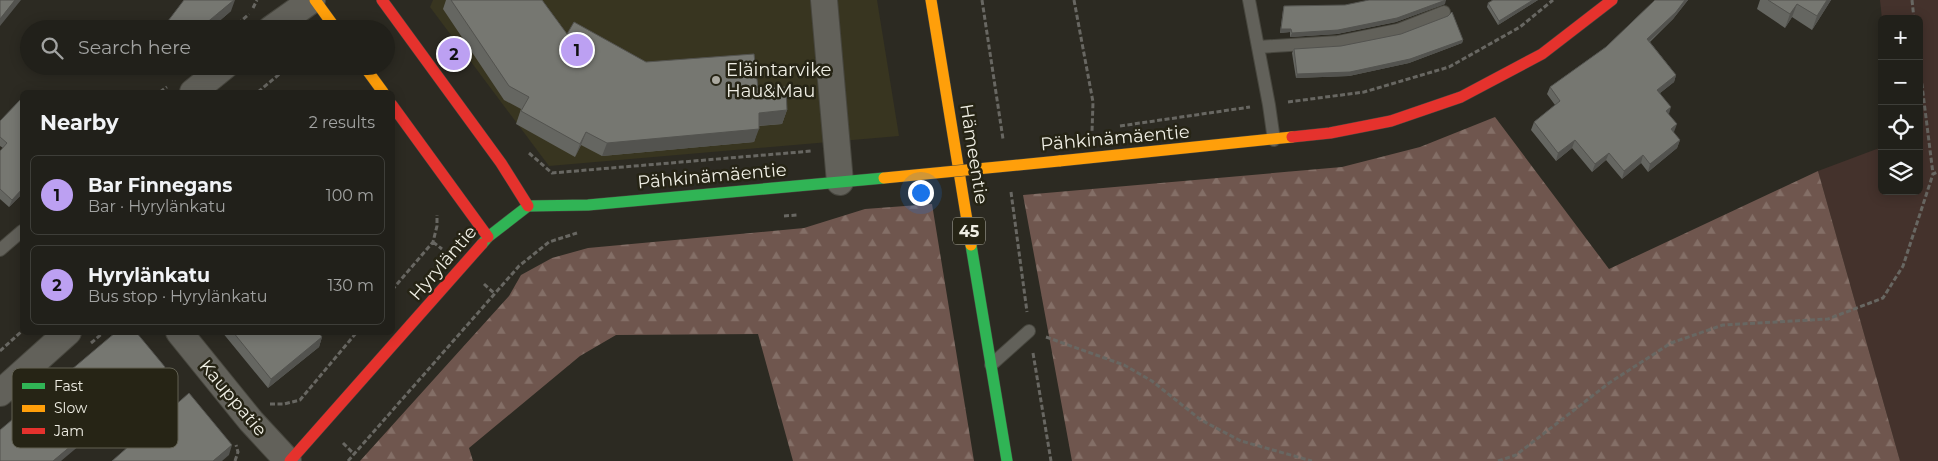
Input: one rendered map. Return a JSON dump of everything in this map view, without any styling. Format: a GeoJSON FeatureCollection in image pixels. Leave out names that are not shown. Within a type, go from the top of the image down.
{"type":"FeatureCollection","features":[{"type":"Feature","properties":{"kind":"street"},"geometry":{"type":"LineString","coordinates":[[284,20],[314,0],[329,20]]}},
{"type":"Feature","properties":{"kind":"street"},"geometry":{"type":"LineString","coordinates":[[382,0],[501,163],[528,206]]}},
{"type":"Feature","properties":{"kind":"street"},"geometry":{"type":"LineString","coordinates":[[824,0],[840,182]]}},
{"type":"Feature","properties":{"kind":"street","name":"Hämeentie"},"geometry":{"type":"LineString","coordinates":[[931,0],[1007,461]]}},
{"type":"Feature","properties":{"kind":"street","name":"Pähkinämäentie"},"geometry":{"type":"LineString","coordinates":[[528,206],[588,205],[884,178],[1330,133],[1391,121],[1461,97],[1542,54],[1612,0]]}},
{"type":"Feature","properties":{"kind":"street"},"geometry":{"type":"LineString","coordinates":[[195,90],[214,75]]}},
{"type":"Feature","properties":{"kind":"street"},"geometry":{"type":"LineString","coordinates":[[371,75],[382,90]]}},
{"type":"Feature","properties":{"kind":"street"},"geometry":{"type":"LineString","coordinates":[[395,109],[488,237]]}},
{"type":"Feature","properties":{"kind":"street","name":"Hyryläntie"},"geometry":{"type":"LineString","coordinates":[[289,461],[405,333],[488,237],[528,206]]}},
{"type":"Feature","properties":{"kind":"street"},"geometry":{"type":"LineString","coordinates":[[28,368],[65,335]]}},
{"type":"Feature","properties":{"kind":"street","name":"Kauppatie"},"geometry":{"type":"LineString","coordinates":[[181,335],[251,421],[289,461]]}},
{"type":"Feature","properties":{"kind":"street"},"geometry":{"type":"LineString","coordinates":[[0,393],[12,382]]}},
{"type":"Feature","properties":{"kind":"lane"},"geometry":{"type":"LineString","coordinates":[[1249,0],[1270,105],[1274,140]]}},
{"type":"Feature","properties":{"kind":"lane"},"geometry":{"type":"LineString","coordinates":[[1258,47],[1338,42],[1398,30],[1444,12]]}},
{"type":"Feature","properties":{"kind":"lane"},"geometry":{"type":"LineString","coordinates":[[0,250],[20,233]]}},
{"type":"Feature","properties":{"kind":"lane"},"geometry":{"type":"LineString","coordinates":[[991,365],[1029,331]]}},
{"type":"Feature","properties":{"kind":"path"},"geometry":{"type":"LineString","coordinates":[[982,0],[1004,148]]}},
{"type":"Feature","properties":{"kind":"path"},"geometry":{"type":"LineString","coordinates":[[1074,0],[1093,102],[1092,137]]}},
{"type":"Feature","properties":{"kind":"path"},"geometry":{"type":"LineString","coordinates":[[1117,127],[1125,124],[1364,92],[1449,67],[1520,27],[1554,0]]}},
{"type":"Feature","properties":{"kind":"path"},"geometry":{"type":"LineString","coordinates":[[1912,0],[1914,15]]}},
{"type":"Feature","properties":{"kind":"path"},"geometry":{"type":"LineString","coordinates":[[242,20],[251,12]]}},
{"type":"Feature","properties":{"kind":"path"},"geometry":{"type":"LineString","coordinates":[[260,90],[278,75]]}},
{"type":"Feature","properties":{"kind":"path"},"geometry":{"type":"LineString","coordinates":[[1498,461],[1516,455],[1610,383],[1671,343],[1723,326],[1828,319],[1882,298],[1903,266],[1933,174],[1923,93]]}},
{"type":"Feature","properties":{"kind":"path"},"geometry":{"type":"LineString","coordinates":[[1933,174],[1938,172]]}},
{"type":"Feature","properties":{"kind":"path"},"geometry":{"type":"LineString","coordinates":[[1010,187],[1029,331],[1051,461]]}},
{"type":"Feature","properties":{"kind":"path"},"geometry":{"type":"LineString","coordinates":[[782,216],[802,214]]}},
{"type":"Feature","properties":{"kind":"path"},"geometry":{"type":"LineString","coordinates":[[348,461],[519,266],[549,242],[586,230]]}},
{"type":"Feature","properties":{"kind":"path"},"geometry":{"type":"LineString","coordinates":[[1029,331],[1124,365],[1152,381],[1201,420],[1241,440],[1312,461]]}},
{"type":"Feature","properties":{"kind":"path"},"geometry":{"type":"LineString","coordinates":[[0,351],[20,333]]}},
{"type":"Feature","properties":{"kind":"path"},"geometry":{"type":"LineString","coordinates":[[235,461],[238,452],[234,432],[251,421],[270,403],[284,404],[300,400],[354,335]]}},
{"type":"Feature","properties":{"kind":"shaded area"},"geometry":{"type":"Polygon","coordinates":[[[433,0],[877,0],[899,136],[549,166],[430,7],[433,0]]]}},
{"type":"Feature","properties":{"kind":"shaded area"},"geometry":{"type":"Polygon","coordinates":[[[1880,0],[1938,0],[1938,461],[1900,461],[1818,171],[1878,148],[1878,195],[1923,195],[1923,15],[1882,15],[1880,0]]]}},
{"type":"Feature","properties":{"kind":"green space"},"geometry":{"type":"Polygon","coordinates":[[[1495,117],[1609,269],[1818,171],[1900,461],[1072,461],[1023,195],[1342,167],[1420,147],[1495,117]]]}},
{"type":"Feature","properties":{"kind":"green space"},"geometry":{"type":"Polygon","coordinates":[[[932,204],[974,461],[793,461],[758,334],[616,335],[580,356],[469,448],[473,461],[360,461],[509,296],[521,275],[552,258],[588,248],[804,228],[865,209],[932,204]]]}},
{"type":"Feature","properties":{"kind":"building"},"geometry":{"type":"Polygon","coordinates":[[[0,0],[15,0],[0,19],[0,0]]]}},
{"type":"Feature","properties":{"kind":"building"},"geometry":{"type":"Polygon","coordinates":[[[184,0],[234,0],[210,20],[169,20],[184,0]]]}},
{"type":"Feature","properties":{"kind":"building"},"geometry":{"type":"Polygon","coordinates":[[[451,0],[542,0],[567,34],[574,22],[646,62],[754,54],[758,88],[786,87],[787,110],[759,113],[759,129],[607,143],[586,132],[580,144],[521,111],[529,97],[509,86],[451,0]]]}},
{"type":"Feature","properties":{"kind":"building"},"geometry":{"type":"Polygon","coordinates":[[[1369,0],[1446,0],[1397,18],[1338,30],[1292,33],[1291,29],[1281,29],[1284,6],[1345,5],[1369,0]]]}},
{"type":"Feature","properties":{"kind":"building"},"geometry":{"type":"Polygon","coordinates":[[[1493,0],[1533,0],[1499,21],[1488,3],[1493,0]]]}},
{"type":"Feature","properties":{"kind":"building"},"geometry":{"type":"Polygon","coordinates":[[[1655,0],[1685,0],[1676,12],[1647,39],[1676,75],[1657,90],[1671,107],[1666,111],[1677,124],[1671,129],[1680,140],[1650,164],[1643,155],[1624,171],[1609,153],[1595,164],[1575,140],[1558,153],[1534,122],[1560,101],[1550,87],[1606,47],[1655,0]]]}},
{"type":"Feature","properties":{"kind":"building"},"geometry":{"type":"Polygon","coordinates":[[[1768,0],[1827,0],[1817,16],[1797,4],[1790,14],[1768,0]]]}},
{"type":"Feature","properties":{"kind":"building"},"geometry":{"type":"Polygon","coordinates":[[[1452,12],[1463,40],[1410,59],[1350,72],[1297,74],[1294,49],[1341,46],[1401,34],[1448,16],[1452,12]]]}},
{"type":"Feature","properties":{"kind":"building"},"geometry":{"type":"Polygon","coordinates":[[[20,100],[20,191],[12,200],[0,189],[0,151],[7,143],[0,137],[0,121],[20,100]]]}},
{"type":"Feature","properties":{"kind":"building"},"geometry":{"type":"Polygon","coordinates":[[[112,335],[138,335],[165,367],[164,368],[73,368],[112,335]]]}},
{"type":"Feature","properties":{"kind":"building"},"geometry":{"type":"Polygon","coordinates":[[[235,335],[320,335],[322,337],[271,379],[235,335]]]}},
{"type":"Feature","properties":{"kind":"building"},"geometry":{"type":"Polygon","coordinates":[[[189,393],[232,445],[213,461],[112,461],[127,448],[178,448],[178,403],[189,393]]]}},
{"type":"Feature","properties":{"kind":"building"},"geometry":{"type":"Polygon","coordinates":[[[12,420],[12,448],[68,448],[53,461],[0,461],[0,430],[12,420]]]}},
{"type":"Feature","properties":{"kind":"traffic: fast"},"geometry":{"type":"LineString","coordinates":[[482,244],[488,237],[528,206],[588,205],[884,178]]}},
{"type":"Feature","properties":{"kind":"traffic: fast"},"geometry":{"type":"LineString","coordinates":[[971,245],[1007,461]]}},
{"type":"Feature","properties":{"kind":"traffic: slow"},"geometry":{"type":"LineString","coordinates":[[315,0],[329,20]]}},
{"type":"Feature","properties":{"kind":"traffic: slow"},"geometry":{"type":"LineString","coordinates":[[931,0],[971,245]]}},
{"type":"Feature","properties":{"kind":"traffic: slow"},"geometry":{"type":"LineString","coordinates":[[371,75],[382,90]]}},
{"type":"Feature","properties":{"kind":"traffic: slow"},"geometry":{"type":"LineString","coordinates":[[1059,161],[1292,137]]}},
{"type":"Feature","properties":{"kind":"traffic: slow"},"geometry":{"type":"LineString","coordinates":[[884,178],[1059,161]]}},
{"type":"Feature","properties":{"kind":"traffic: jam"},"geometry":{"type":"LineString","coordinates":[[382,0],[501,163],[528,206]]}},
{"type":"Feature","properties":{"kind":"traffic: jam"},"geometry":{"type":"LineString","coordinates":[[1292,137],[1330,133],[1391,121],[1461,97],[1542,54],[1612,0]]}},
{"type":"Feature","properties":{"kind":"traffic: jam"},"geometry":{"type":"LineString","coordinates":[[395,109],[488,237]]}},
{"type":"Feature","properties":{"kind":"traffic: jam"},"geometry":{"type":"LineString","coordinates":[[290,461],[482,244]]}},
{"type":"Feature","properties":{"kind":"place","name":"Bar Finnegans"},"geometry":{"type":"Point","coordinates":[577,50]}},
{"type":"Feature","properties":{"kind":"place","name":"Hyrylänkatu"},"geometry":{"type":"Point","coordinates":[454,54]}},
{"type":"Feature","properties":{"kind":"place","name":"Eläintarvike Hau&Mau"},"geometry":{"type":"Point","coordinates":[716,80]}}]}
